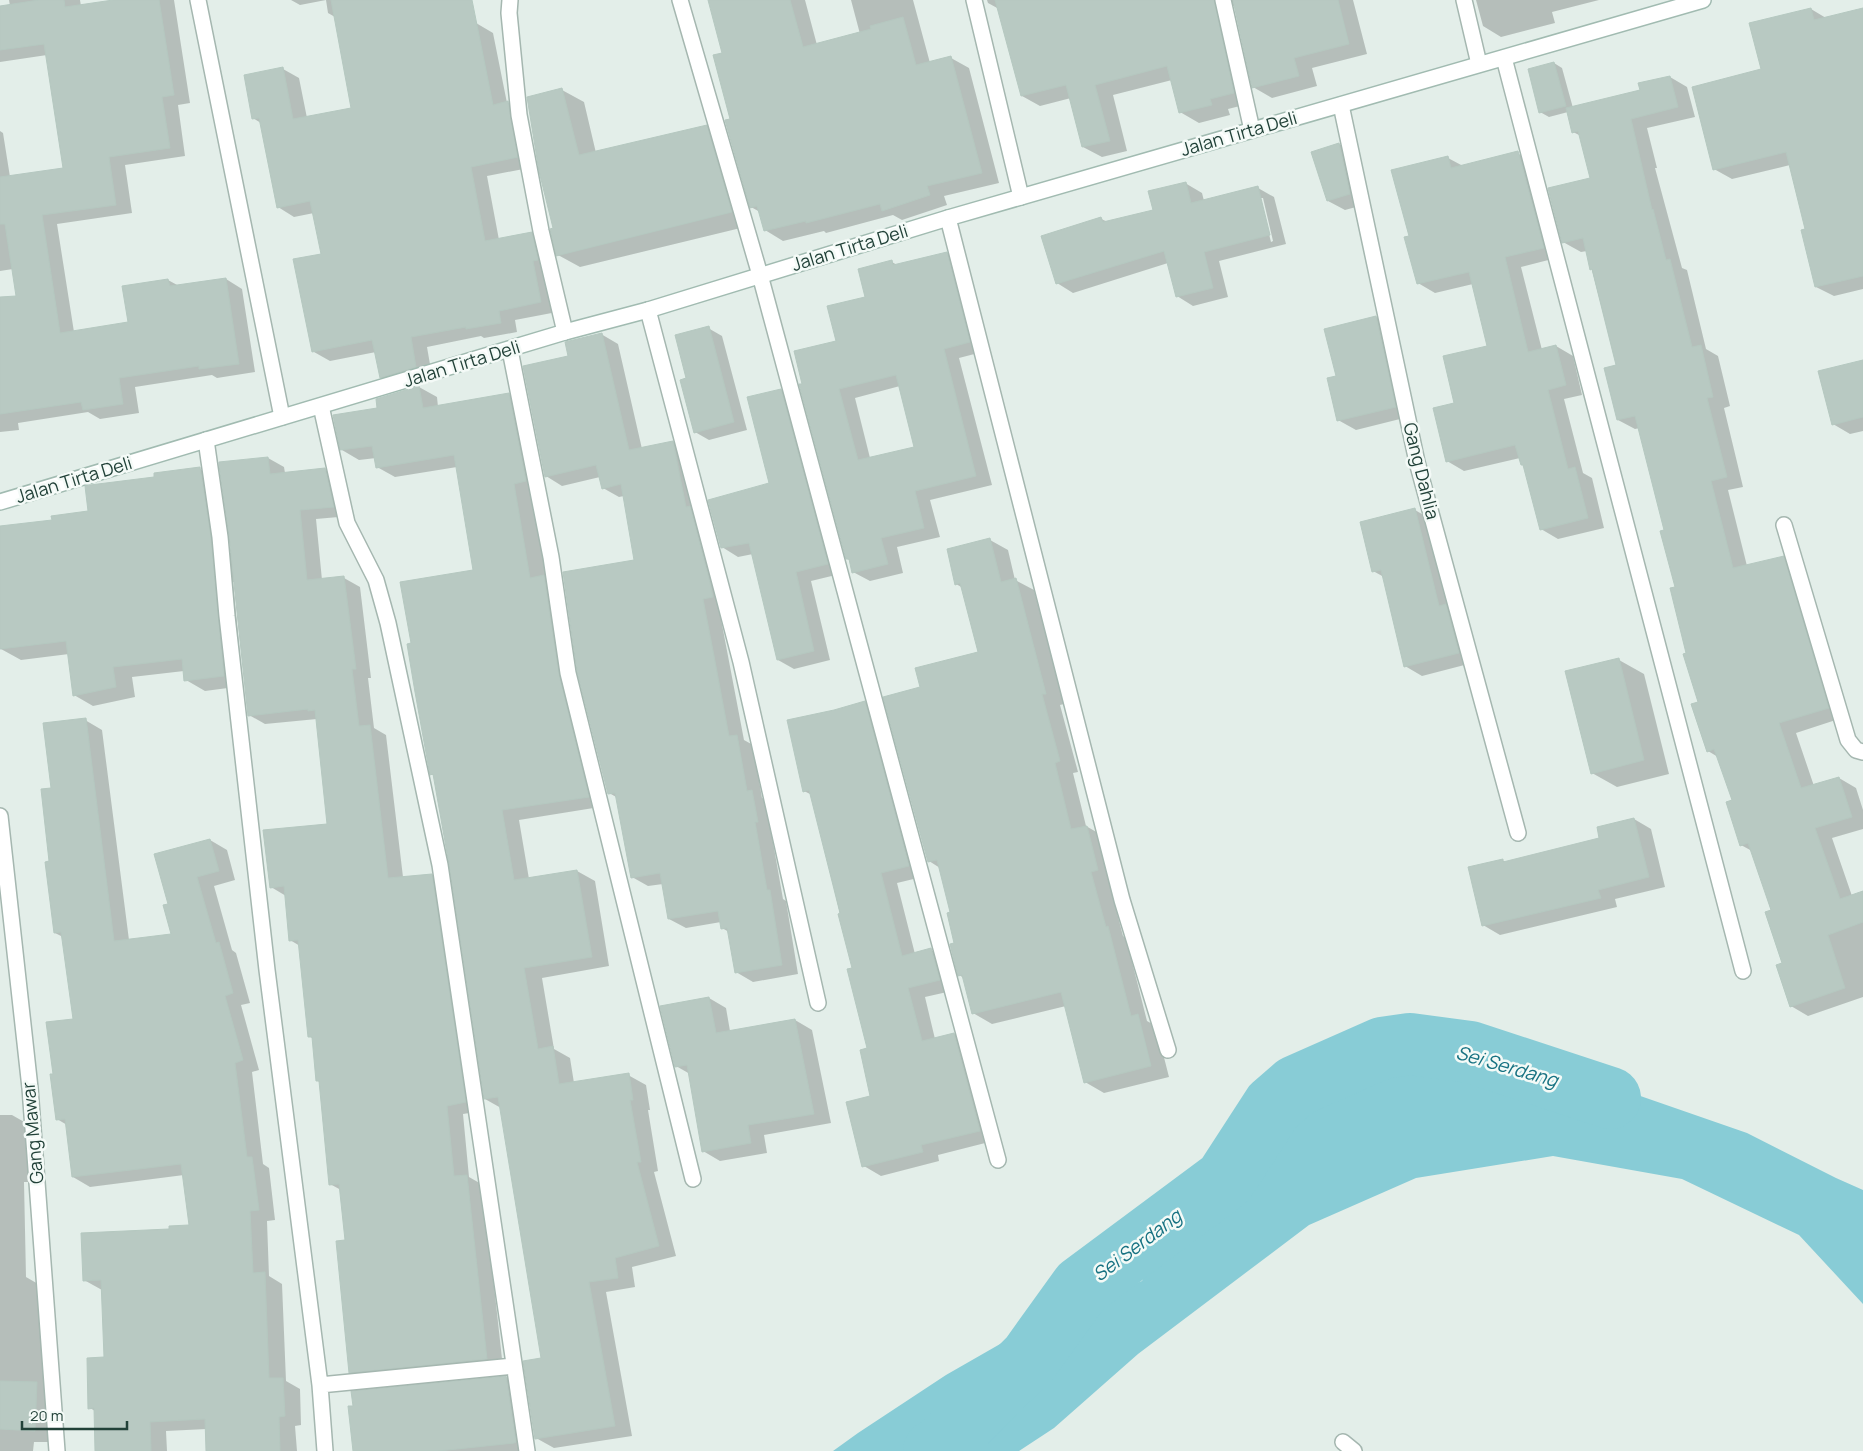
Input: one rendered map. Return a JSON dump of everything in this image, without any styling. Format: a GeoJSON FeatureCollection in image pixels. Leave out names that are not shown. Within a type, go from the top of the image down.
{"type":"FeatureCollection","features":[{"type":"Feature","properties":{"kind":"street"},"geometry":{"type":"LineString","coordinates":[[198,0],[282,417]]}},
{"type":"Feature","properties":{"kind":"street"},"geometry":{"type":"LineString","coordinates":[[510,0],[509,12],[519,115],[541,231],[565,332]]}},
{"type":"Feature","properties":{"kind":"street"},"geometry":{"type":"LineString","coordinates":[[680,0],[760,276],[998,1160]]}},
{"type":"Feature","properties":{"kind":"street"},"geometry":{"type":"LineString","coordinates":[[974,0],[1021,197]]}},
{"type":"Feature","properties":{"kind":"street"},"geometry":{"type":"LineString","coordinates":[[1223,0],[1252,130]]}},
{"type":"Feature","properties":{"kind":"street"},"geometry":{"type":"LineString","coordinates":[[1464,0],[1479,64]]}},
{"type":"Feature","properties":{"kind":"street","name":"Jalan Tirta Deli"},"geometry":{"type":"LineString","coordinates":[[0,502],[565,332],[648,310],[948,218],[1504,58],[1670,5],[1702,0]]}},
{"type":"Feature","properties":{"kind":"street"},"geometry":{"type":"LineString","coordinates":[[1504,58],[1743,971]]}},
{"type":"Feature","properties":{"kind":"street","name":"Gang Dahlia"},"geometry":{"type":"LineString","coordinates":[[1341,105],[1417,462],[1518,833]]}},
{"type":"Feature","properties":{"kind":"street"},"geometry":{"type":"LineString","coordinates":[[948,218],[1122,900],[1168,1050]]}},
{"type":"Feature","properties":{"kind":"street"},"geometry":{"type":"LineString","coordinates":[[648,310],[741,662],[818,1003]]}},
{"type":"Feature","properties":{"kind":"street"},"geometry":{"type":"LineString","coordinates":[[510,350],[551,557],[568,673],[693,1179]]}},
{"type":"Feature","properties":{"kind":"street"},"geometry":{"type":"LineString","coordinates":[[321,406],[347,523],[376,580],[388,623],[440,865],[527,1451]]}},
{"type":"Feature","properties":{"kind":"street"},"geometry":{"type":"LineString","coordinates":[[206,440],[220,537],[227,616],[267,970],[320,1385],[325,1451]]}},
{"type":"Feature","properties":{"kind":"street"},"geometry":{"type":"LineString","coordinates":[[1784,525],[1848,740],[1856,750],[1863,752]]}},
{"type":"Feature","properties":{"kind":"street","name":"Gang Mawar"},"geometry":{"type":"LineString","coordinates":[[0,816],[30,1088],[57,1451]]}},
{"type":"Feature","properties":{"kind":"street"},"geometry":{"type":"LineString","coordinates":[[320,1385],[514,1366]]}},
{"type":"Feature","properties":{"kind":"water"},"geometry":{"type":"Polygon","coordinates":[[[1439,1064],[1577,1074],[1747,1133],[1863,1190],[1863,1304],[1799,1235],[1682,1179],[1553,1156],[1416,1178],[1309,1225],[1138,1354],[1054,1428],[1019,1451],[833,1451],[946,1375],[1051,1315],[1142,1281],[1210,1162],[1317,1095],[1439,1064]]]}},
{"type":"Feature","properties":{"kind":"building"},"geometry":{"type":"Polygon","coordinates":[[[39,0],[64,0],[65,7],[113,0],[159,0],[174,95],[162,97],[170,148],[109,157],[116,205],[42,215],[60,333],[128,322],[122,286],[168,279],[170,286],[226,278],[239,364],[199,369],[199,366],[119,378],[123,404],[83,410],[81,402],[0,414],[0,297],[16,296],[5,224],[0,224],[0,177],[63,168],[44,44],[0,50],[0,6],[39,0]]]}},
{"type":"Feature","properties":{"kind":"building"},"geometry":{"type":"Polygon","coordinates":[[[331,0],[472,0],[493,105],[508,101],[518,157],[471,167],[485,241],[532,232],[538,260],[533,261],[541,302],[499,311],[501,323],[411,337],[416,367],[380,378],[372,340],[312,352],[293,259],[321,254],[310,201],[277,208],[259,118],[252,119],[244,75],[283,67],[293,119],[351,108],[331,0]]]}},
{"type":"Feature","properties":{"kind":"building"},"geometry":{"type":"Polygon","coordinates":[[[708,0],[790,0],[803,47],[871,29],[870,26],[903,17],[916,65],[951,56],[982,173],[927,186],[930,195],[882,211],[880,204],[806,223],[806,221],[764,231],[757,206],[750,208],[725,120],[730,119],[713,55],[722,53],[708,0]]]}},
{"type":"Feature","properties":{"kind":"building"},"geometry":{"type":"Polygon","coordinates":[[[995,0],[1214,0],[1234,93],[1210,99],[1212,105],[1179,113],[1167,66],[1095,85],[1110,141],[1082,147],[1066,85],[1021,96],[995,0]]]}},
{"type":"Feature","properties":{"kind":"building"},"geometry":{"type":"Polygon","coordinates":[[[1233,0],[1338,0],[1349,44],[1294,58],[1299,76],[1252,88],[1233,0]]]}},
{"type":"Feature","properties":{"kind":"building"},"geometry":{"type":"Polygon","coordinates":[[[1811,8],[1814,20],[1863,8],[1863,276],[1815,287],[1801,230],[1805,229],[1786,152],[1713,170],[1692,87],[1761,69],[1749,23],[1811,8]]]}},
{"type":"Feature","properties":{"kind":"building"},"geometry":{"type":"Polygon","coordinates":[[[1554,62],[1566,106],[1539,113],[1528,69],[1554,62]]]}},
{"type":"Feature","properties":{"kind":"building"},"geometry":{"type":"Polygon","coordinates":[[[1670,76],[1678,107],[1631,119],[1652,210],[1666,260],[1670,259],[1692,347],[1701,345],[1713,397],[1707,398],[1727,477],[1711,481],[1733,568],[1784,556],[1829,708],[1779,723],[1801,788],[1839,777],[1852,817],[1815,828],[1840,899],[1863,891],[1863,922],[1828,935],[1845,988],[1790,1007],[1776,965],[1782,963],[1765,912],[1771,910],[1748,843],[1740,846],[1726,802],[1732,800],[1714,749],[1707,752],[1691,704],[1698,702],[1683,654],[1686,653],[1670,588],[1675,587],[1660,531],[1664,530],[1635,416],[1617,420],[1604,368],[1616,365],[1583,238],[1562,243],[1548,188],[1590,178],[1578,131],[1572,133],[1566,108],[1640,90],[1638,83],[1670,76]]]}},
{"type":"Feature","properties":{"kind":"building"},"geometry":{"type":"Polygon","coordinates":[[[562,88],[579,155],[707,125],[732,212],[556,256],[550,229],[553,228],[539,171],[527,97],[562,88]]]}},
{"type":"Feature","properties":{"kind":"building"},"geometry":{"type":"Polygon","coordinates":[[[1339,143],[1350,194],[1327,201],[1311,152],[1339,143]]]}},
{"type":"Feature","properties":{"kind":"building"},"geometry":{"type":"Polygon","coordinates":[[[1518,151],[1544,248],[1505,257],[1528,352],[1556,345],[1566,385],[1548,390],[1568,469],[1575,467],[1588,518],[1540,530],[1523,465],[1521,465],[1515,445],[1446,462],[1433,408],[1454,403],[1443,356],[1487,346],[1469,272],[1417,284],[1404,237],[1409,236],[1391,170],[1448,156],[1451,168],[1518,151]]]}},
{"type":"Feature","properties":{"kind":"building"},"geometry":{"type":"Polygon","coordinates":[[[1186,182],[1191,203],[1258,186],[1270,235],[1204,252],[1213,288],[1176,297],[1164,251],[1056,284],[1041,236],[1101,217],[1103,222],[1153,210],[1148,191],[1186,182]]]}},
{"type":"Feature","properties":{"kind":"building"},"geometry":{"type":"Polygon","coordinates":[[[947,252],[970,342],[944,349],[976,476],[915,491],[924,528],[881,538],[888,564],[852,573],[849,559],[846,559],[799,384],[802,384],[794,351],[836,341],[827,306],[865,297],[858,269],[892,260],[893,265],[947,252]],[[896,375],[839,389],[858,460],[914,447],[896,375]]]}},
{"type":"Feature","properties":{"kind":"building"},"geometry":{"type":"Polygon","coordinates":[[[1376,316],[1396,407],[1337,421],[1327,378],[1336,376],[1324,329],[1376,316]]]}},
{"type":"Feature","properties":{"kind":"building"},"geometry":{"type":"Polygon","coordinates":[[[709,326],[734,422],[694,433],[680,380],[686,378],[675,335],[709,326]]]}},
{"type":"Feature","properties":{"kind":"building"},"geometry":{"type":"Polygon","coordinates":[[[602,333],[629,450],[673,441],[686,507],[690,506],[713,597],[703,599],[729,736],[737,735],[747,791],[752,790],[758,822],[755,822],[767,890],[770,890],[782,965],[735,973],[727,928],[721,929],[718,911],[668,919],[660,873],[631,878],[615,793],[608,794],[577,671],[563,572],[634,560],[621,484],[602,489],[596,465],[545,477],[523,366],[568,356],[565,342],[602,333]]]}},
{"type":"Feature","properties":{"kind":"building"},"geometry":{"type":"Polygon","coordinates":[[[1863,360],[1863,417],[1832,425],[1818,371],[1863,360]]]}},
{"type":"Feature","properties":{"kind":"building"},"geometry":{"type":"Polygon","coordinates":[[[419,386],[423,408],[509,393],[526,481],[514,484],[530,578],[544,575],[559,675],[589,797],[502,810],[514,880],[577,870],[592,957],[524,968],[538,1049],[553,1046],[559,1084],[629,1073],[633,1100],[630,1100],[641,1162],[637,1162],[659,1246],[615,1258],[618,1278],[589,1282],[615,1426],[535,1439],[523,1361],[541,1358],[498,1097],[484,1099],[449,864],[433,774],[430,775],[415,692],[407,644],[411,643],[400,582],[473,570],[454,455],[376,468],[372,446],[340,450],[333,415],[377,408],[376,399],[419,386]]]}},
{"type":"Feature","properties":{"kind":"building"},"geometry":{"type":"Polygon","coordinates":[[[781,389],[828,564],[796,572],[814,651],[777,660],[749,543],[721,548],[708,500],[769,483],[747,397],[781,389]]]}},
{"type":"Feature","properties":{"kind":"building"},"geometry":{"type":"Polygon","coordinates":[[[268,457],[270,474],[325,468],[334,507],[300,510],[307,580],[344,576],[356,669],[352,669],[359,726],[370,725],[388,878],[432,874],[466,1102],[447,1106],[454,1176],[467,1175],[487,1359],[349,1373],[336,1241],[345,1240],[339,1184],[329,1185],[319,1081],[316,1081],[312,1037],[308,1037],[298,940],[289,941],[284,886],[270,888],[263,830],[327,824],[315,710],[308,711],[308,709],[248,716],[229,536],[219,465],[219,462],[268,457]]]}},
{"type":"Feature","properties":{"kind":"building"},"geometry":{"type":"Polygon","coordinates":[[[200,467],[211,538],[224,676],[184,681],[182,659],[113,667],[116,687],[73,696],[66,641],[0,649],[0,526],[52,520],[51,516],[88,511],[85,486],[154,477],[154,473],[200,467]]]}},
{"type":"Feature","properties":{"kind":"building"},"geometry":{"type":"Polygon","coordinates":[[[1415,508],[1439,606],[1446,604],[1459,653],[1404,667],[1381,570],[1372,572],[1360,522],[1415,508]]]}},
{"type":"Feature","properties":{"kind":"building"},"geometry":{"type":"Polygon","coordinates":[[[990,538],[1001,582],[1016,578],[1046,694],[1042,694],[1060,761],[1055,763],[1071,829],[1087,826],[1098,870],[1091,872],[1106,927],[1108,926],[1131,1016],[1138,1014],[1151,1066],[1084,1083],[1061,992],[972,1014],[962,975],[958,976],[950,944],[954,943],[947,913],[950,912],[937,860],[928,862],[883,697],[920,687],[915,668],[978,652],[960,583],[955,585],[947,549],[990,538]]]}},
{"type":"Feature","properties":{"kind":"building"},"geometry":{"type":"Polygon","coordinates":[[[1619,658],[1644,760],[1591,774],[1565,671],[1619,658]]]}},
{"type":"Feature","properties":{"kind":"building"},"geometry":{"type":"Polygon","coordinates":[[[865,701],[909,866],[881,873],[902,956],[931,948],[940,980],[908,988],[922,1041],[954,1033],[980,1131],[921,1145],[923,1152],[862,1167],[846,1102],[870,1096],[860,1050],[867,1048],[847,969],[852,968],[838,914],[840,913],[809,790],[803,792],[787,720],[865,701]]]}},
{"type":"Feature","properties":{"kind":"building"},"geometry":{"type":"Polygon","coordinates":[[[86,718],[114,941],[171,934],[163,905],[168,904],[154,854],[210,839],[219,871],[197,877],[216,943],[219,942],[233,993],[225,996],[243,1060],[235,1063],[247,1157],[252,1157],[259,1210],[250,1211],[253,1273],[265,1272],[269,1378],[283,1378],[285,1416],[279,1417],[280,1451],[206,1451],[205,1419],[150,1422],[151,1451],[95,1451],[94,1408],[88,1409],[87,1358],[104,1357],[101,1280],[83,1281],[81,1233],[169,1229],[169,1226],[189,1225],[181,1164],[72,1177],[65,1119],[56,1120],[50,1074],[53,1074],[46,1022],[73,1019],[61,932],[54,933],[45,862],[49,861],[41,789],[51,788],[43,723],[86,718]]]}},
{"type":"Feature","properties":{"kind":"building"},"geometry":{"type":"Polygon","coordinates":[[[1634,818],[1649,877],[1598,890],[1601,898],[1482,926],[1468,867],[1503,859],[1503,862],[1599,838],[1597,827],[1634,818]]]}},
{"type":"Feature","properties":{"kind":"building"},"geometry":{"type":"Polygon","coordinates":[[[709,997],[716,1033],[795,1019],[814,1114],[748,1125],[751,1143],[702,1152],[687,1065],[675,1067],[660,1006],[709,997]]]}},
{"type":"Feature","properties":{"kind":"building"},"geometry":{"type":"Polygon","coordinates":[[[506,1376],[516,1442],[514,1443],[438,1451],[353,1451],[348,1406],[353,1406],[351,1391],[506,1376]]]}},
{"type":"Feature","properties":{"kind":"building"},"geometry":{"type":"Polygon","coordinates":[[[0,1381],[37,1382],[35,1431],[0,1429],[0,1381]]]}},
{"type":"Feature","properties":{"kind":"waterway","name":"Sei Serdang"},"geometry":{"type":"LineString","coordinates":[[934,1451],[945,1443],[1030,1358],[1081,1287],[1225,1180],[1273,1106],[1296,1086],[1382,1048],[1410,1044],[1470,1052],[1610,1098]]}}]}
